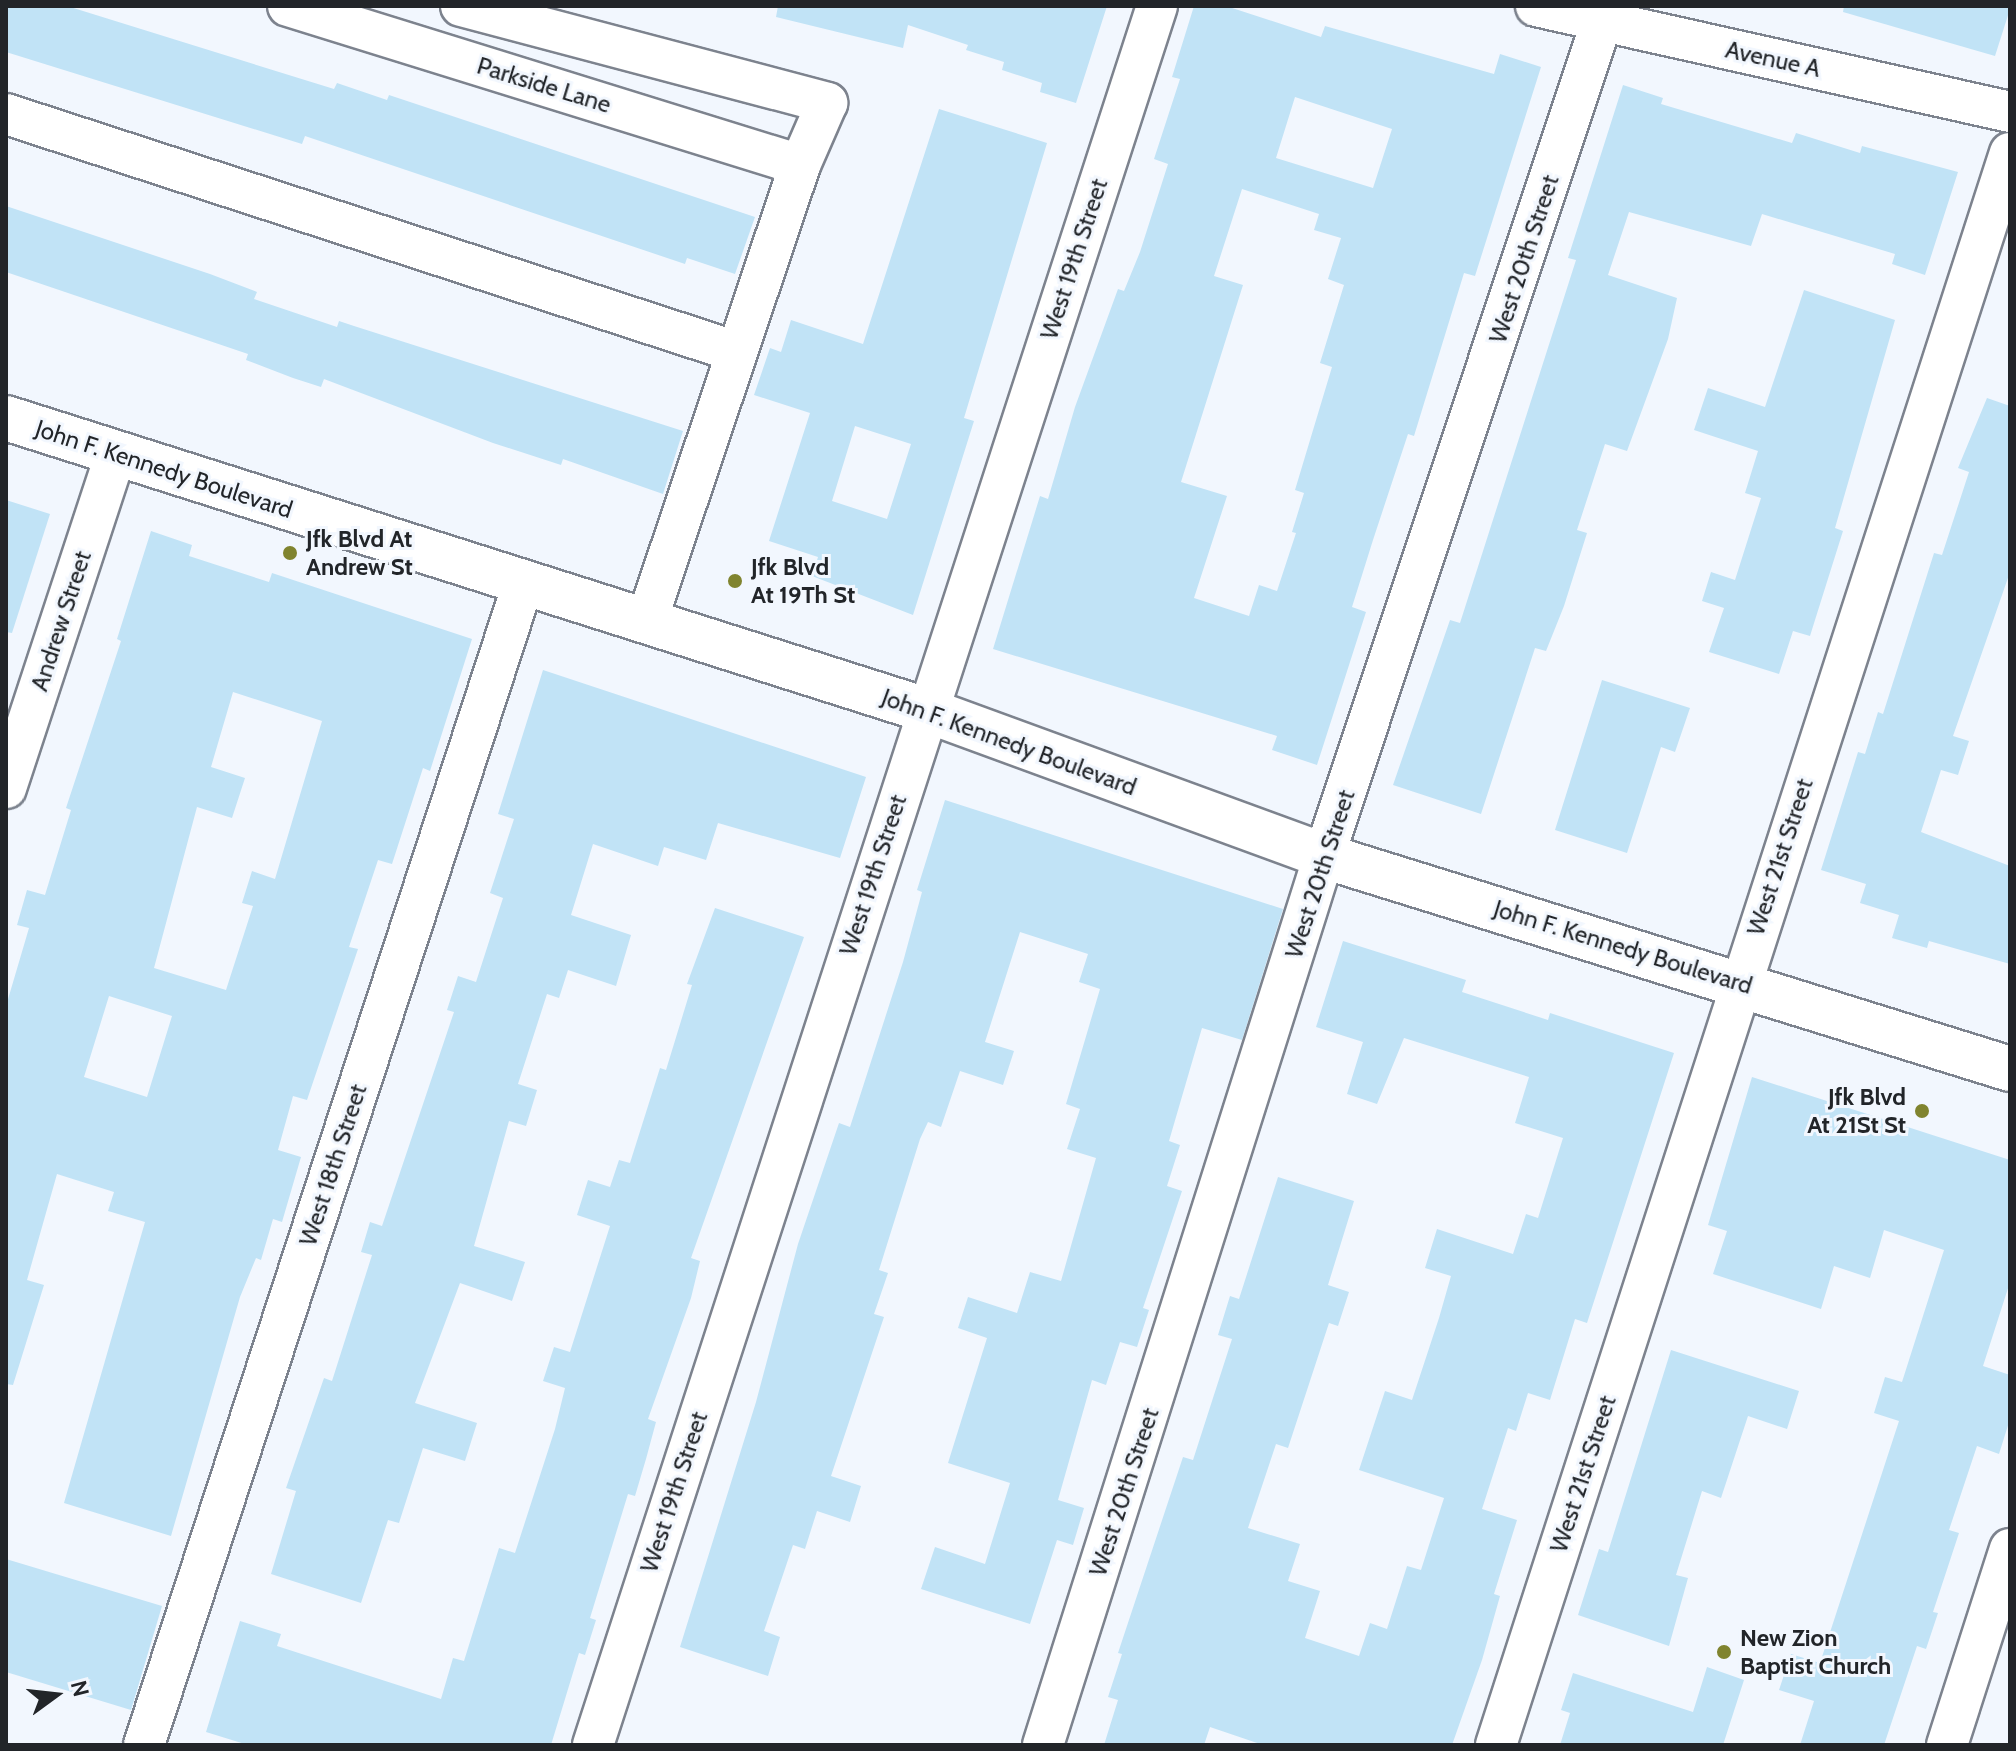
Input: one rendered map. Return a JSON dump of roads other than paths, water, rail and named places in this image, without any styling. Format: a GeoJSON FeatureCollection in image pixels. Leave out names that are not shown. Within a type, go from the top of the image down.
{"type":"FeatureCollection","features":[{"type":"Feature","properties":{"kind":"main road","name":"John F. Kennedy Boulevard"},"geometry":{"type":"LineString","coordinates":[[6,418],[926,710],[1324,856],[1739,981],[2010,1069]]}},
{"type":"Feature","properties":{"kind":"street","name":"Parkside Lane"},"geometry":{"type":"LineString","coordinates":[[288,6],[800,165]]}},
{"type":"Feature","properties":{"kind":"street"},"geometry":{"type":"LineString","coordinates":[[461,6],[827,103],[800,165],[646,623]]}},
{"type":"Feature","properties":{"kind":"street","name":"West 19th Street"},"geometry":{"type":"LineString","coordinates":[[593,1745],[926,710],[1157,6]]}},
{"type":"Feature","properties":{"kind":"street","name":"Avenue A"},"geometry":{"type":"LineString","coordinates":[[1536,6],[1605,14],[2010,112]]}},
{"type":"Feature","properties":{"kind":"street","name":"West 20th Street"},"geometry":{"type":"LineString","coordinates":[[1043,1745],[1324,856],[1605,14]]}},
{"type":"Feature","properties":{"kind":"street"},"geometry":{"type":"LineString","coordinates":[[6,114],[737,352]]}},
{"type":"Feature","properties":{"kind":"street","name":"West 21st Street"},"geometry":{"type":"LineString","coordinates":[[1496,1745],[1739,981],[2010,153]]}},
{"type":"Feature","properties":{"kind":"street","name":"Andrew Street"},"geometry":{"type":"LineString","coordinates":[[6,788],[116,454]]}},
{"type":"Feature","properties":{"kind":"street","name":"West 18th Street"},"geometry":{"type":"LineString","coordinates":[[144,1745],[523,584]]}},
{"type":"Feature","properties":{"kind":"street"},"geometry":{"type":"LineString","coordinates":[[1947,1745],[2010,1549]]}},
{"type":"Feature","properties":{"kind":"place","name":"Jfk Blvd At Andrew St"},"geometry":{"type":"Point","coordinates":[290,553]}},
{"type":"Feature","properties":{"kind":"place","name":"Jfk Blvd At 19Th St"},"geometry":{"type":"Point","coordinates":[735,581]}},
{"type":"Feature","properties":{"kind":"place","name":"Jfk Blvd At 21St St"},"geometry":{"type":"Point","coordinates":[1922,1111]}},
{"type":"Feature","properties":{"kind":"place","name":"New Zion Baptist Church"},"geometry":{"type":"Point","coordinates":[1724,1652]}}]}
